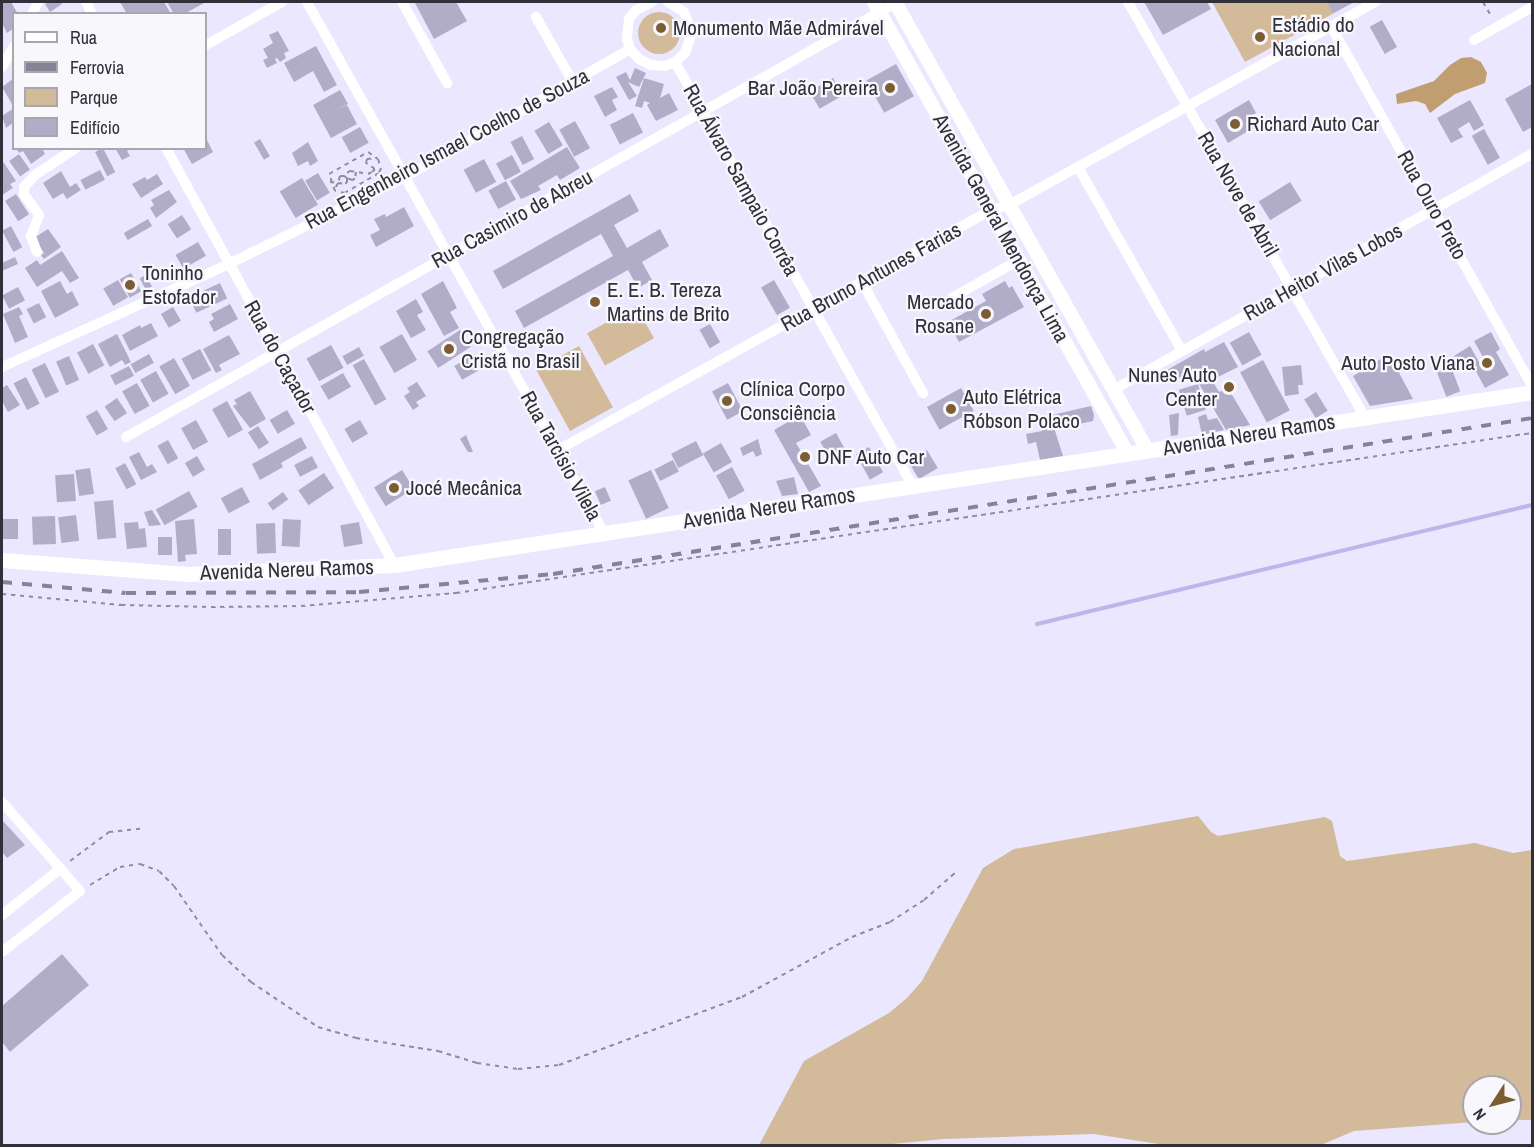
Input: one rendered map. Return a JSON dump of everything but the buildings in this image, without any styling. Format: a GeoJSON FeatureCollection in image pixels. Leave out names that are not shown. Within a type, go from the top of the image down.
{"type":"FeatureCollection","features":[{"type":"Feature","properties":{"kind":"main road","name":"Avenida Nereu Ramos"},"geometry":{"type":"LineString","coordinates":[[2,560],[187,574],[394,565],[1533,392]]}},
{"type":"Feature","properties":{"kind":"street"},"geometry":{"type":"LineString","coordinates":[[207,44],[282,2]]}},
{"type":"Feature","properties":{"kind":"street","name":"Rua Tarcísio Vilela"},"geometry":{"type":"LineString","coordinates":[[307,2],[604,533]]}},
{"type":"Feature","properties":{"kind":"street"},"geometry":{"type":"LineString","coordinates":[[402,2],[447,83]]}},
{"type":"Feature","properties":{"kind":"street"},"geometry":{"type":"LineString","coordinates":[[652,2],[636,10],[629,19],[626,29],[630,50],[639,59],[651,65],[665,66],[675,62],[685,53],[692,33],[684,12],[668,2]]}},
{"type":"Feature","properties":{"kind":"street","name":"Rua Casimiro de Abreu"},"geometry":{"type":"LineString","coordinates":[[126,437],[703,111],[876,7],[896,2]]}},
{"type":"Feature","properties":{"kind":"street","name":"Avenida General Mendonça Lima"},"geometry":{"type":"LineString","coordinates":[[896,2],[1148,451]]}},
{"type":"Feature","properties":{"kind":"street","name":"Rua Nove de Abril"},"geometry":{"type":"LineString","coordinates":[[1128,2],[1365,418]]}},
{"type":"Feature","properties":{"kind":"street","name":"Rua Bruno Antunes Farias"},"geometry":{"type":"LineString","coordinates":[[558,450],[991,210],[1009,205],[1375,2]]}},
{"type":"Feature","properties":{"kind":"street","name":"Avenida General Mendonça Lima"},"geometry":{"type":"LineString","coordinates":[[876,7],[1128,454]]}},
{"type":"Feature","properties":{"kind":"street"},"geometry":{"type":"LineString","coordinates":[[1474,40],[1533,7]]}},
{"type":"Feature","properties":{"kind":"street"},"geometry":{"type":"LineString","coordinates":[[536,17],[573,82]]}},
{"type":"Feature","properties":{"kind":"street","name":"Rua Ouro Preto"},"geometry":{"type":"LineString","coordinates":[[1331,26],[1533,385]]}},
{"type":"Feature","properties":{"kind":"street"},"geometry":{"type":"LineString","coordinates":[[2,67],[12,50]]}},
{"type":"Feature","properties":{"kind":"street","name":"Rua Engenheiro Ismael Coelho de Souza"},"geometry":{"type":"LineString","coordinates":[[2,367],[229,264],[405,177],[630,50]]}},
{"type":"Feature","properties":{"kind":"street","name":"Rua Álvaro Sampaio Corrêa"},"geometry":{"type":"LineString","coordinates":[[675,62],[912,486]]}},
{"type":"Feature","properties":{"kind":"street"},"geometry":{"type":"LineString","coordinates":[[37,252],[31,236],[39,215],[24,194],[24,187],[35,175],[73,150]]}},
{"type":"Feature","properties":{"kind":"street","name":"Rua do Caçador"},"geometry":{"type":"LineString","coordinates":[[167,150],[394,565]]}},
{"type":"Feature","properties":{"kind":"street","name":"Rua Heitor Vilas Lobos"},"geometry":{"type":"LineString","coordinates":[[1113,390],[1533,154]]}},
{"type":"Feature","properties":{"kind":"street"},"geometry":{"type":"LineString","coordinates":[[1078,167],[1182,351]]}},
{"type":"Feature","properties":{"kind":"street"},"geometry":{"type":"LineString","coordinates":[[952,298],[1019,260]]}},
{"type":"Feature","properties":{"kind":"street"},"geometry":{"type":"LineString","coordinates":[[862,282],[923,393]]}},
{"type":"Feature","properties":{"kind":"street"},"geometry":{"type":"LineString","coordinates":[[2,802],[80,891],[2,952]]}},
{"type":"Feature","properties":{"kind":"street"},"geometry":{"type":"LineString","coordinates":[[2,915],[61,868]]}},
{"type":"Feature","properties":{"kind":"path"},"geometry":{"type":"LineString","coordinates":[[1483,2],[1497,27]]}},
{"type":"Feature","properties":{"kind":"path"},"geometry":{"type":"LineString","coordinates":[[362,154],[374,154],[378,159],[381,168],[379,173],[345,193],[335,191],[329,182],[329,174],[333,170],[362,154]]}},
{"type":"Feature","properties":{"kind":"path"},"geometry":{"type":"LineString","coordinates":[[329,182],[345,184],[350,171],[372,172],[375,169],[366,163],[367,159],[372,157],[378,159]]}},
{"type":"Feature","properties":{"kind":"path"},"geometry":{"type":"LineString","coordinates":[[335,191],[340,176],[355,178],[356,172]]}},
{"type":"Feature","properties":{"kind":"path"},"geometry":{"type":"LineString","coordinates":[[2,594],[121,605],[211,607],[301,606],[456,593],[1533,433]]}},
{"type":"Feature","properties":{"kind":"path"},"geometry":{"type":"LineString","coordinates":[[61,868],[109,832],[145,828]]}},
{"type":"Feature","properties":{"kind":"path"},"geometry":{"type":"LineString","coordinates":[[80,891],[120,867],[140,864],[159,871],[174,886],[222,956],[251,982],[318,1027],[356,1038],[438,1051],[477,1063],[518,1069],[559,1065],[742,997],[852,937],[890,922],[924,900],[955,873]]}},
{"type":"Feature","properties":{"kind":"green space","name":"Estádio do Nacional"},"geometry":{"type":"Polygon","coordinates":[[[1212,2],[1354,2],[1245,62],[1212,2]]]}},
{"type":"Feature","properties":{"kind":"green space"},"geometry":{"type":"Polygon","coordinates":[[[659,12],[674,18],[680,33],[674,48],[659,54],[644,48],[638,33],[644,18],[659,12]]]}},
{"type":"Feature","properties":{"kind":"green space"},"geometry":{"type":"Polygon","coordinates":[[[636,306],[654,338],[605,366],[587,333],[636,306]]]}},
{"type":"Feature","properties":{"kind":"green space"},"geometry":{"type":"Polygon","coordinates":[[[579,346],[613,407],[570,431],[536,370],[579,346]]]}},
{"type":"Feature","properties":{"kind":"green space"},"geometry":{"type":"Polygon","coordinates":[[[1198,816],[1211,832],[1218,836],[1325,817],[1332,821],[1340,856],[1347,861],[1475,843],[1513,853],[1532,850],[1532,1120],[1522,1120],[1522,1075],[1462,1075],[1462,1123],[1354,1131],[1321,1145],[1165,1145],[1094,1134],[943,1139],[872,1146],[759,1145],[804,1061],[889,1013],[907,998],[922,981],[983,868],[1014,849],[1198,816]]]}},
{"type":"Feature","properties":{"kind":"shaded area"},"geometry":{"type":"Polygon","coordinates":[[[1471,57],[1481,62],[1487,73],[1485,83],[1455,94],[1430,113],[1425,104],[1416,101],[1397,104],[1396,94],[1434,81],[1450,65],[1461,58],[1471,57]]]}},
{"type":"Feature","properties":{"kind":"waterway"},"geometry":{"type":"LineString","coordinates":[[1037,624],[1532,505]]}},
{"type":"Feature","properties":{"kind":"railway"},"geometry":{"type":"LineString","coordinates":[[2,582],[126,593],[359,592],[553,574],[1532,418]]}},
{"type":"Feature","properties":{"kind":"place","name":"Monumento Mãe Admirável"},"geometry":{"type":"Point","coordinates":[661,28]}},
{"type":"Feature","properties":{"kind":"place","name":"Estádio do Nacional"},"geometry":{"type":"Point","coordinates":[1260,37]}},
{"type":"Feature","properties":{"kind":"place","name":"Bar João Pereira"},"geometry":{"type":"Point","coordinates":[890,88]}},
{"type":"Feature","properties":{"kind":"place","name":"Richard Auto Car"},"geometry":{"type":"Point","coordinates":[1235,124]}},
{"type":"Feature","properties":{"kind":"place","name":"Toninho Estofador"},"geometry":{"type":"Point","coordinates":[130,285]}},
{"type":"Feature","properties":{"kind":"place","name":"E. E. B. Tereza Martins de Brito"},"geometry":{"type":"Point","coordinates":[595,302]}},
{"type":"Feature","properties":{"kind":"place","name":"Mercado Rosane"},"geometry":{"type":"Point","coordinates":[986,314]}},
{"type":"Feature","properties":{"kind":"place","name":"Congregação Cristã no Brasil"},"geometry":{"type":"Point","coordinates":[449,349]}},
{"type":"Feature","properties":{"kind":"place","name":"Auto Posto Viana"},"geometry":{"type":"Point","coordinates":[1487,363]}},
{"type":"Feature","properties":{"kind":"place","name":"Nunes Auto Center"},"geometry":{"type":"Point","coordinates":[1229,387]}},
{"type":"Feature","properties":{"kind":"place","name":"Clínica Corpo Consciência"},"geometry":{"type":"Point","coordinates":[727,401]}},
{"type":"Feature","properties":{"kind":"place","name":"Auto Elétrica Róbson Polaco"},"geometry":{"type":"Point","coordinates":[951,409]}},
{"type":"Feature","properties":{"kind":"place","name":"DNF Auto Car"},"geometry":{"type":"Point","coordinates":[805,457]}},
{"type":"Feature","properties":{"kind":"place","name":"Jocé Mecânica"},"geometry":{"type":"Point","coordinates":[394,488]}}]}
